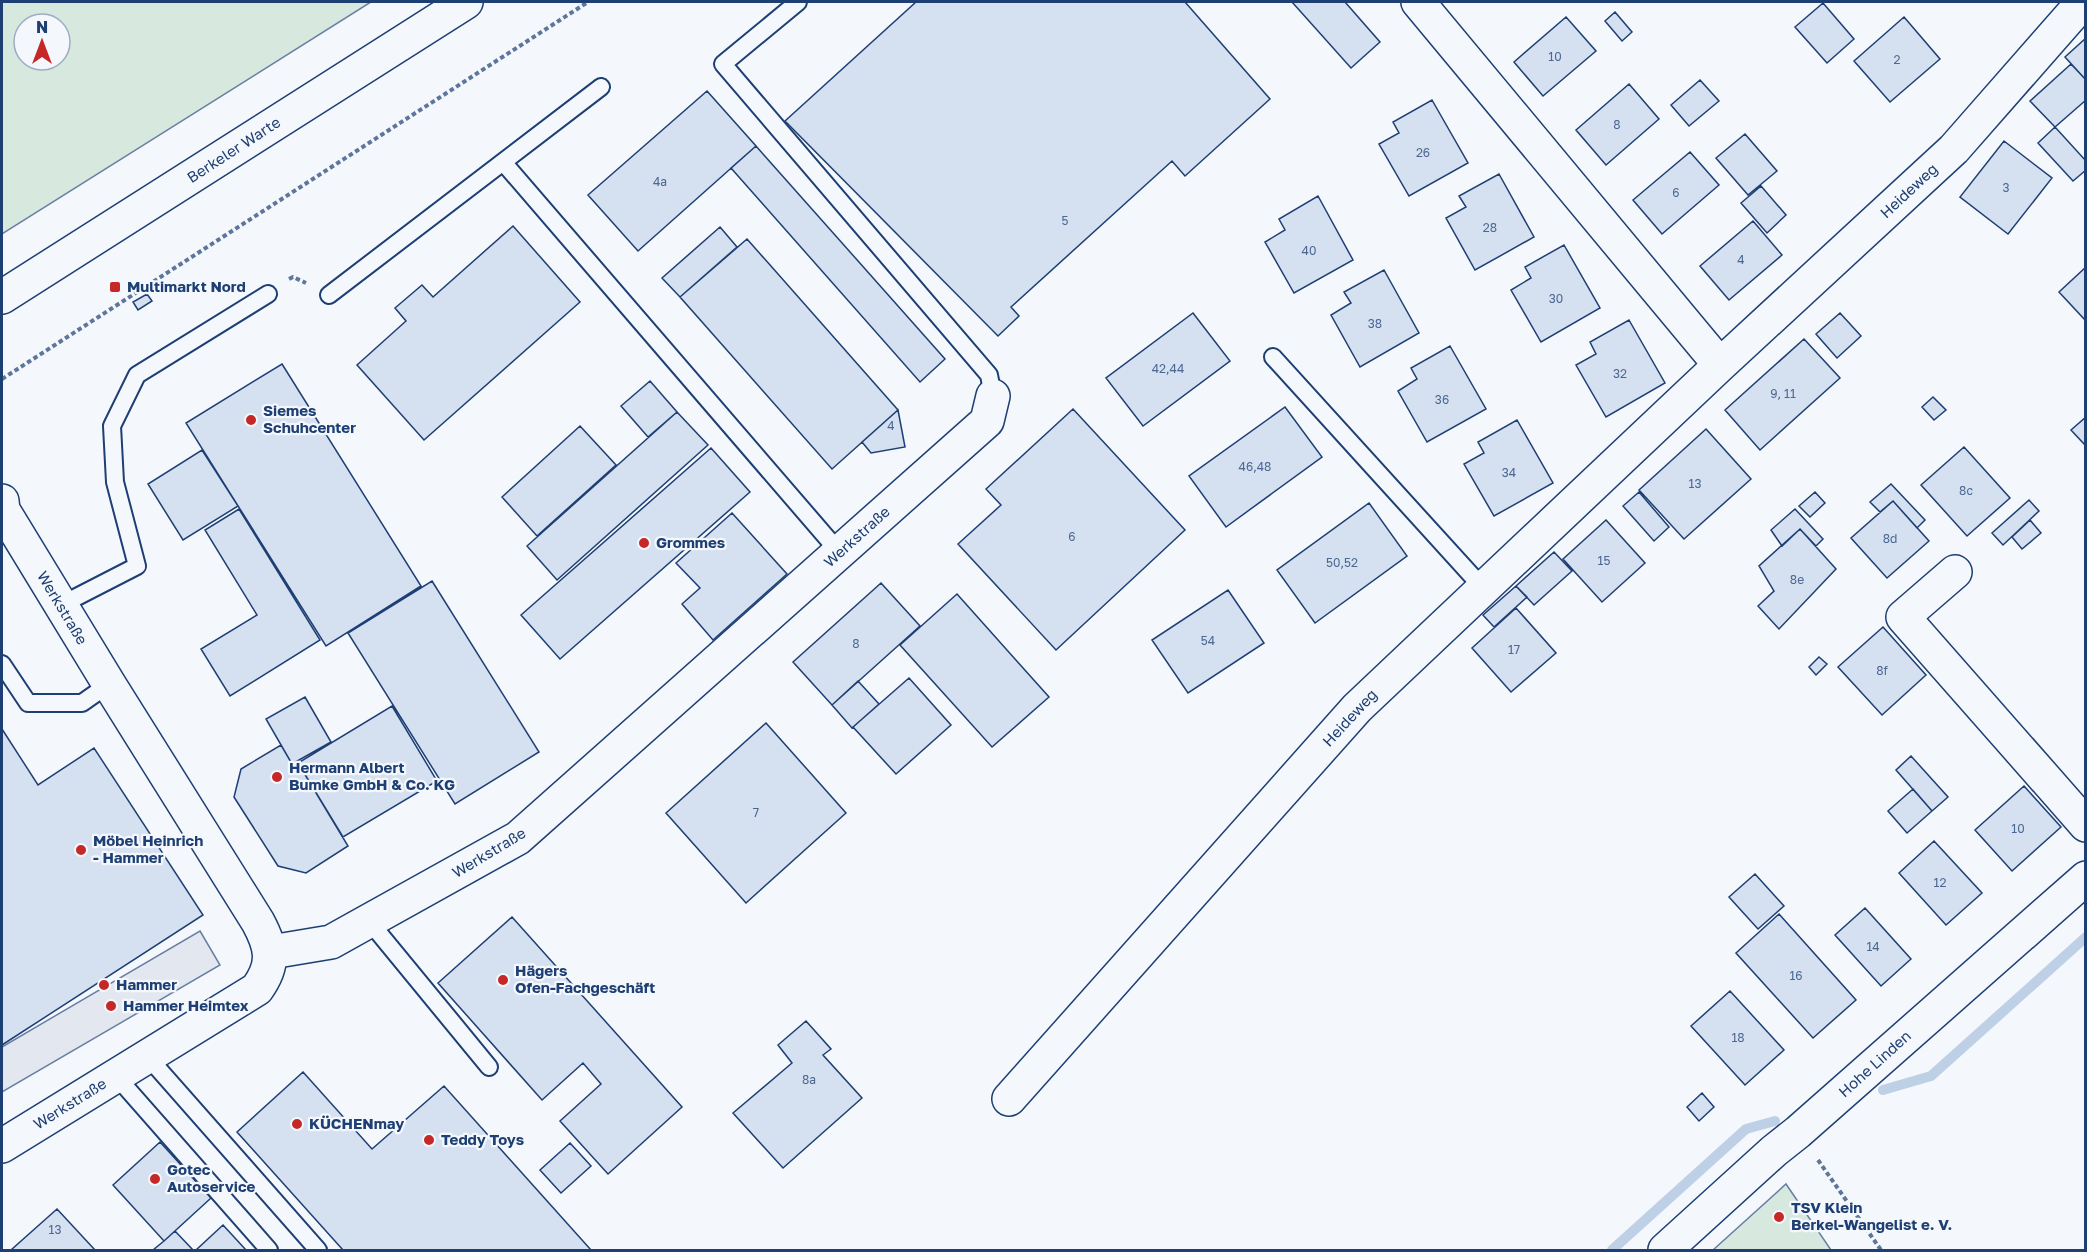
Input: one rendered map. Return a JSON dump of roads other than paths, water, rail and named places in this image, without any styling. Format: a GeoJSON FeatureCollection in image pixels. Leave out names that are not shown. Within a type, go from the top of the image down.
{"type":"FeatureCollection","features":[{"type":"Feature","properties":{"kind":"street","name":"Berkeler Warte"},"geometry":{"type":"LineString","coordinates":[[2,297],[466,2]]}},
{"type":"Feature","properties":{"kind":"street"},"geometry":{"type":"LineString","coordinates":[[1418,2],[1720,365]]}},
{"type":"Feature","properties":{"kind":"street","name":"Heideweg"},"geometry":{"type":"LineString","coordinates":[[1009,1099],[1357,708],[1720,365],[1954,149],[2083,2]]}},
{"type":"Feature","properties":{"kind":"street","name":"Werkstraße"},"geometry":{"type":"LineString","coordinates":[[271,952],[331,942],[518,838],[987,421],[993,396]]}},
{"type":"Feature","properties":{"kind":"street","name":"Werkstraße"},"geometry":{"type":"LineString","coordinates":[[2,507],[60,605],[258,922],[271,952],[267,975],[257,989],[2,1146]]}},
{"type":"Feature","properties":{"kind":"street"},"geometry":{"type":"LineString","coordinates":[[1955,572],[1903,617],[2085,825]]}},
{"type":"Feature","properties":{"kind":"street","name":"Hohe Linden"},"geometry":{"type":"LineString","coordinates":[[1665,1251],[1774,1151],[2085,878]]}},
{"type":"Feature","properties":{"kind":"lane","name":"Werkstraße"},"geometry":{"type":"LineString","coordinates":[[798,2],[723,64],[989,375],[993,396]]}},
{"type":"Feature","properties":{"kind":"lane"},"geometry":{"type":"LineString","coordinates":[[329,295],[601,87]]}},
{"type":"Feature","properties":{"kind":"lane"},"geometry":{"type":"LineString","coordinates":[[503,162],[840,553]]}},
{"type":"Feature","properties":{"kind":"lane"},"geometry":{"type":"LineString","coordinates":[[60,605],[137,566],[115,482],[112,426],[137,375],[268,294]]}},
{"type":"Feature","properties":{"kind":"lane"},"geometry":{"type":"LineString","coordinates":[[1273,357],[1484,588]]}},
{"type":"Feature","properties":{"kind":"lane"},"geometry":{"type":"LineString","coordinates":[[2,664],[28,703],[82,703],[109,684]]}},
{"type":"Feature","properties":{"kind":"lane"},"geometry":{"type":"LineString","coordinates":[[369,921],[489,1067]]}},
{"type":"Feature","properties":{"kind":"lane"},"geometry":{"type":"LineString","coordinates":[[147,1056],[318,1251]]}},
{"type":"Feature","properties":{"kind":"lane"},"geometry":{"type":"LineString","coordinates":[[116,1076],[269,1251]]}},
{"type":"Feature","properties":{"kind":"waterway"},"geometry":{"type":"LineString","coordinates":[[1883,1090],[1931,1076],[2086,937]]}},
{"type":"Feature","properties":{"kind":"waterway"},"geometry":{"type":"LineString","coordinates":[[1612,1250],[1746,1129],[1775,1121]]}},
{"type":"Feature","properties":{"kind":"place","name":"Multimarkt Nord"},"geometry":{"type":"Point","coordinates":[115,287]}},
{"type":"Feature","properties":{"kind":"place","name":"Siemes Schuhcenter"},"geometry":{"type":"Point","coordinates":[251,420]}},
{"type":"Feature","properties":{"kind":"place","name":"Grommes"},"geometry":{"type":"Point","coordinates":[644,543]}},
{"type":"Feature","properties":{"kind":"place","name":"Hermann Albert Bumke GmbH & Co. KG"},"geometry":{"type":"Point","coordinates":[277,777]}},
{"type":"Feature","properties":{"kind":"place","name":"Möbel Heinrich - Hammer"},"geometry":{"type":"Point","coordinates":[81,850]}},
{"type":"Feature","properties":{"kind":"place","name":"Hägers Ofen-Fachgeschäft"},"geometry":{"type":"Point","coordinates":[503,980]}},
{"type":"Feature","properties":{"kind":"place","name":"Hammer"},"geometry":{"type":"Point","coordinates":[104,985]}},
{"type":"Feature","properties":{"kind":"place","name":"Hammer Heimtex"},"geometry":{"type":"Point","coordinates":[111,1006]}},
{"type":"Feature","properties":{"kind":"place","name":"KÜCHENmay"},"geometry":{"type":"Point","coordinates":[297,1124]}},
{"type":"Feature","properties":{"kind":"place","name":"Teddy Toys"},"geometry":{"type":"Point","coordinates":[429,1140]}},
{"type":"Feature","properties":{"kind":"place","name":"Gotec Autoservice"},"geometry":{"type":"Point","coordinates":[155,1179]}},
{"type":"Feature","properties":{"kind":"place","name":"TSV Klein Berkel-Wangelist e. V."},"geometry":{"type":"Point","coordinates":[1779,1217]}}]}
